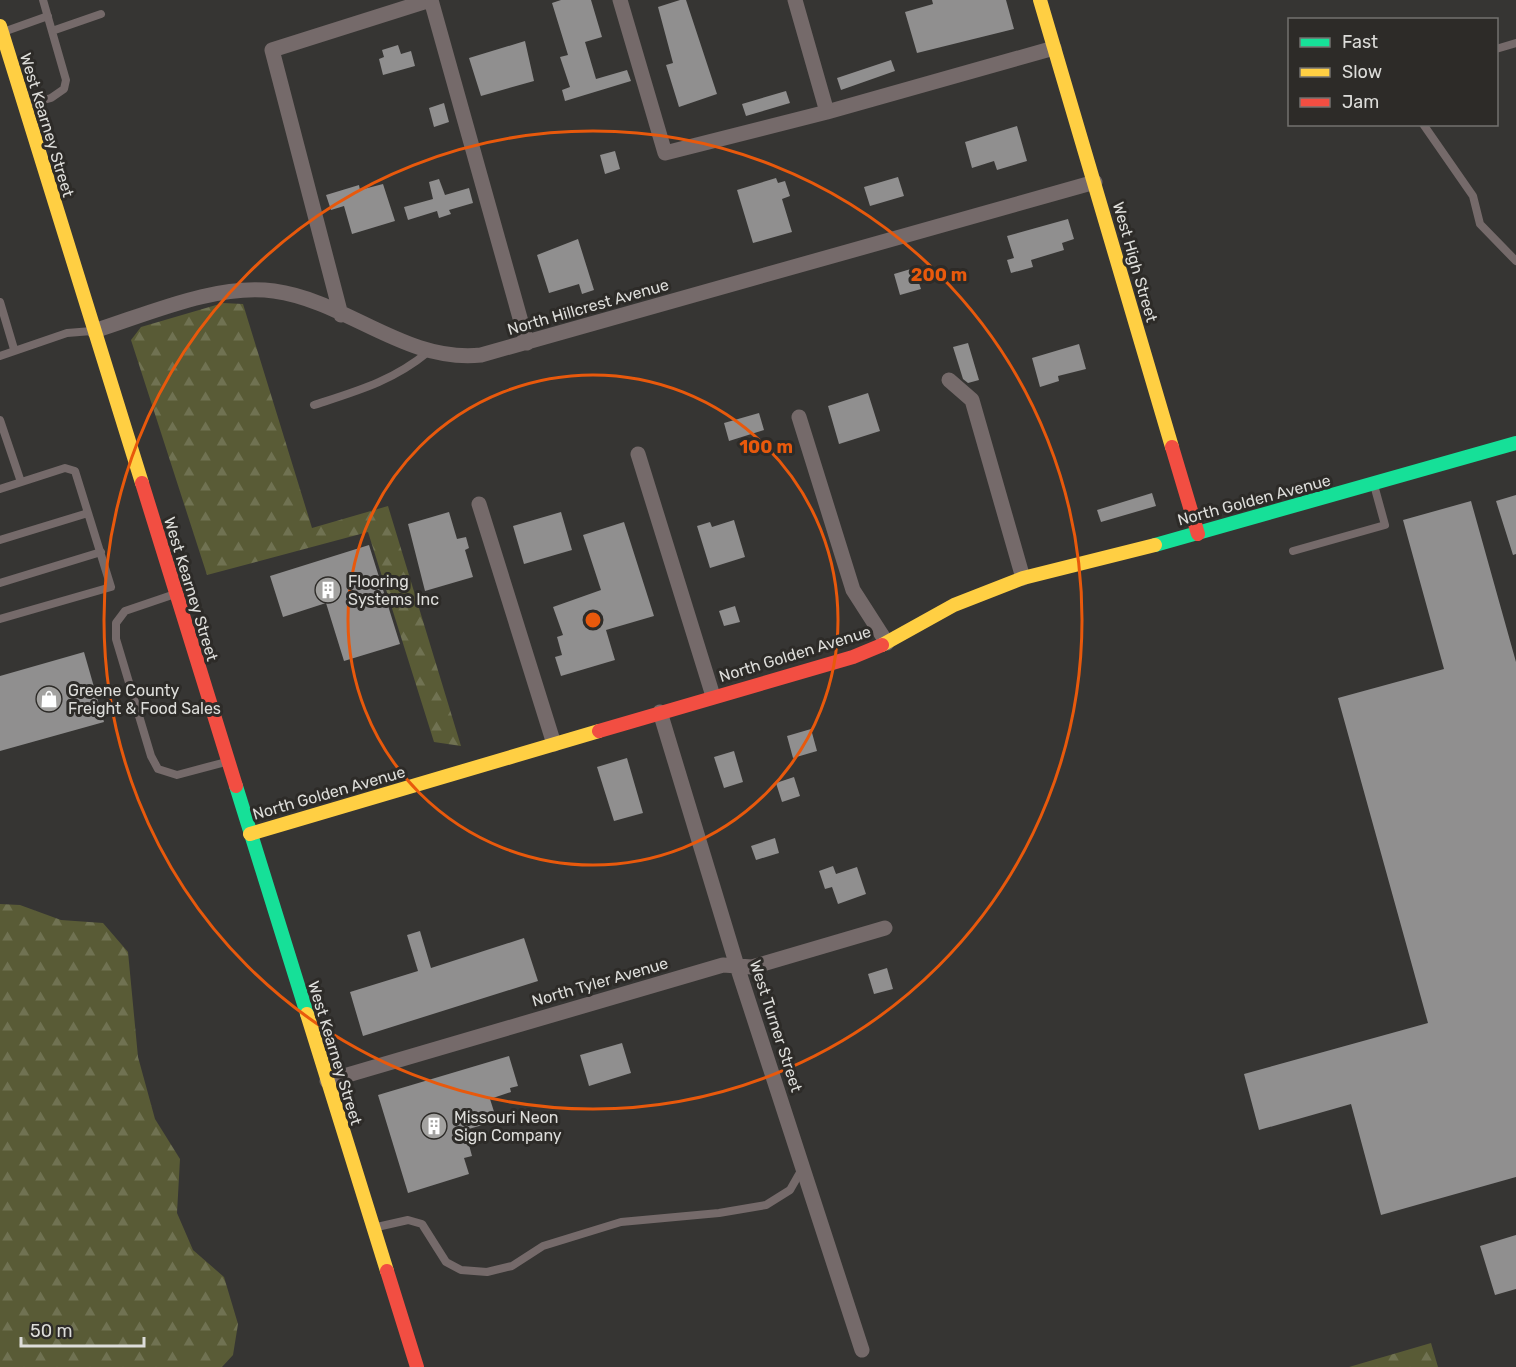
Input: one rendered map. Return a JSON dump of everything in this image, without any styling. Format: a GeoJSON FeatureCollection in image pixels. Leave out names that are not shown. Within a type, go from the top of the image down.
{"type":"FeatureCollection","features":[{"type":"Feature","properties":{"kind":"street"},"geometry":{"type":"LineString","coordinates":[[341,315],[272,50],[430,0],[527,343]]}},
{"type":"Feature","properties":{"kind":"street"},"geometry":{"type":"LineString","coordinates":[[620,0],[665,153],[827,112],[1054,48]]}},
{"type":"Feature","properties":{"kind":"street"},"geometry":{"type":"LineString","coordinates":[[795,0],[827,112]]}},
{"type":"Feature","properties":{"kind":"street","name":"West High Street"},"geometry":{"type":"LineString","coordinates":[[1040,0],[1198,534]]}},
{"type":"Feature","properties":{"kind":"street","name":"West Kearney Street"},"geometry":{"type":"LineString","coordinates":[[1,29],[227,762],[417,1367]]}},
{"type":"Feature","properties":{"kind":"street","name":"North Hillcrest Avenue"},"geometry":{"type":"LineString","coordinates":[[94,331],[217,293],[246,290],[289,294],[428,352],[454,357],[474,356],[1095,182]]}},
{"type":"Feature","properties":{"kind":"street"},"geometry":{"type":"LineString","coordinates":[[949,380],[972,400],[1023,578]]}},
{"type":"Feature","properties":{"kind":"street"},"geometry":{"type":"LineString","coordinates":[[799,417],[853,590],[887,643]]}},
{"type":"Feature","properties":{"kind":"street","name":"North Golden Avenue"},"geometry":{"type":"LineString","coordinates":[[250,834],[713,696],[853,657],[887,643],[954,605],[1023,578],[1198,534],[1516,443]]}},
{"type":"Feature","properties":{"kind":"street"},"geometry":{"type":"LineString","coordinates":[[638,454],[713,696]]}},
{"type":"Feature","properties":{"kind":"street"},"geometry":{"type":"LineString","coordinates":[[479,504],[554,744]]}},
{"type":"Feature","properties":{"kind":"street","name":"West Turner Street"},"geometry":{"type":"LineString","coordinates":[[660,712],[737,966],[862,1350]]}},
{"type":"Feature","properties":{"kind":"street","name":"North Tyler Avenue"},"geometry":{"type":"LineString","coordinates":[[327,1081],[723,965],[752,967],[885,928]]}},
{"type":"Feature","properties":{"kind":"lane"},"geometry":{"type":"LineString","coordinates":[[24,106],[51,98],[64,89],[66,80],[43,0]]}},
{"type":"Feature","properties":{"kind":"lane"},"geometry":{"type":"LineString","coordinates":[[52,31],[101,14]]}},
{"type":"Feature","properties":{"kind":"lane"},"geometry":{"type":"LineString","coordinates":[[1,29],[48,16]]}},
{"type":"Feature","properties":{"kind":"lane"},"geometry":{"type":"LineString","coordinates":[[1498,49],[1516,43]]}},
{"type":"Feature","properties":{"kind":"lane"},"geometry":{"type":"LineString","coordinates":[[1424,126],[1473,196],[1480,224],[1516,261]]}},
{"type":"Feature","properties":{"kind":"lane"},"geometry":{"type":"LineString","coordinates":[[0,302],[14,349]]}},
{"type":"Feature","properties":{"kind":"lane"},"geometry":{"type":"LineString","coordinates":[[0,356],[14,349],[67,333],[94,331]]}},
{"type":"Feature","properties":{"kind":"lane"},"geometry":{"type":"LineString","coordinates":[[314,405],[389,379],[406,370],[428,352]]}},
{"type":"Feature","properties":{"kind":"lane"},"geometry":{"type":"LineString","coordinates":[[0,420],[21,482]]}},
{"type":"Feature","properties":{"kind":"lane"},"geometry":{"type":"LineString","coordinates":[[0,451],[9,448]]}},
{"type":"Feature","properties":{"kind":"lane"},"geometry":{"type":"LineString","coordinates":[[0,489],[65,468],[75,471],[111,586],[0,619]]}},
{"type":"Feature","properties":{"kind":"lane"},"geometry":{"type":"LineString","coordinates":[[1293,551],[1385,525],[1374,484]]}},
{"type":"Feature","properties":{"kind":"lane"},"geometry":{"type":"LineString","coordinates":[[0,540],[88,513]]}},
{"type":"Feature","properties":{"kind":"lane"},"geometry":{"type":"LineString","coordinates":[[0,583],[101,552]]}},
{"type":"Feature","properties":{"kind":"lane"},"geometry":{"type":"LineString","coordinates":[[175,594],[125,611],[116,623],[116,639],[151,756],[158,769],[177,775],[227,762]]}},
{"type":"Feature","properties":{"kind":"lane"},"geometry":{"type":"LineString","coordinates":[[373,1228],[408,1220],[422,1224],[446,1262],[461,1270],[487,1272],[512,1266],[543,1246],[621,1222],[719,1213],[766,1204],[790,1190],[803,1167]]}},
{"type":"Feature","properties":{"kind":"green space"},"geometry":{"type":"Polygon","coordinates":[[[223,303],[243,304],[312,528],[388,506],[461,746],[434,742],[368,532],[207,575],[131,340],[141,327],[223,303]]]}},
{"type":"Feature","properties":{"kind":"green space"},"geometry":{"type":"Polygon","coordinates":[[[0,904],[20,905],[61,920],[103,923],[128,952],[138,1057],[155,1119],[180,1159],[177,1213],[193,1250],[224,1277],[238,1324],[233,1355],[222,1367],[0,1367],[0,904]]]}},
{"type":"Feature","properties":{"kind":"green space"},"geometry":{"type":"Polygon","coordinates":[[[1431,1343],[1438,1367],[1349,1367],[1431,1343]]]}},
{"type":"Feature","properties":{"kind":"building"},"geometry":{"type":"Polygon","coordinates":[[[561,0],[591,0],[602,37],[585,42],[596,79],[627,70],[631,81],[565,101],[562,90],[570,87],[560,57],[568,55],[552,3],[561,0]]]}},
{"type":"Feature","properties":{"kind":"building"},"geometry":{"type":"Polygon","coordinates":[[[686,0],[717,94],[679,107],[666,65],[673,63],[658,7],[686,0]]]}},
{"type":"Feature","properties":{"kind":"building"},"geometry":{"type":"Polygon","coordinates":[[[932,0],[1006,0],[1014,29],[917,53],[905,12],[933,4],[932,0]]]}},
{"type":"Feature","properties":{"kind":"building"},"geometry":{"type":"Polygon","coordinates":[[[525,41],[534,81],[481,96],[469,58],[525,41]]]}},
{"type":"Feature","properties":{"kind":"building"},"geometry":{"type":"Polygon","coordinates":[[[398,45],[401,54],[411,51],[415,66],[383,75],[379,59],[384,57],[382,50],[398,45]]]}},
{"type":"Feature","properties":{"kind":"building"},"geometry":{"type":"Polygon","coordinates":[[[891,60],[895,71],[841,90],[837,78],[891,60]]]}},
{"type":"Feature","properties":{"kind":"building"},"geometry":{"type":"Polygon","coordinates":[[[786,91],[790,103],[746,116],[742,104],[786,91]]]}},
{"type":"Feature","properties":{"kind":"building"},"geometry":{"type":"Polygon","coordinates":[[[444,103],[449,122],[434,127],[429,108],[444,103]]]}},
{"type":"Feature","properties":{"kind":"building"},"geometry":{"type":"Polygon","coordinates":[[[1017,126],[1027,161],[997,170],[994,161],[972,168],[965,142],[1017,126]]]}},
{"type":"Feature","properties":{"kind":"building"},"geometry":{"type":"Polygon","coordinates":[[[615,151],[620,169],[605,174],[600,155],[615,151]]]}},
{"type":"Feature","properties":{"kind":"building"},"geometry":{"type":"Polygon","coordinates":[[[898,177],[904,196],[870,206],[864,187],[898,177]]]}},
{"type":"Feature","properties":{"kind":"building"},"geometry":{"type":"Polygon","coordinates":[[[776,178],[778,183],[785,181],[790,196],[782,199],[792,232],[753,243],[737,190],[776,178]]]}},
{"type":"Feature","properties":{"kind":"building"},"geometry":{"type":"Polygon","coordinates":[[[439,179],[445,195],[469,188],[473,203],[449,210],[451,214],[439,218],[437,211],[408,220],[404,207],[433,199],[429,182],[439,179]]]}},
{"type":"Feature","properties":{"kind":"building"},"geometry":{"type":"Polygon","coordinates":[[[383,184],[395,221],[352,234],[344,206],[331,210],[326,195],[359,185],[360,190],[383,184]]]}},
{"type":"Feature","properties":{"kind":"building"},"geometry":{"type":"Polygon","coordinates":[[[1068,219],[1074,239],[1062,243],[1064,250],[1031,260],[1033,267],[1011,273],[1007,260],[1014,258],[1007,236],[1068,219]]]}},
{"type":"Feature","properties":{"kind":"building"},"geometry":{"type":"Polygon","coordinates":[[[578,239],[594,290],[582,294],[579,284],[549,293],[537,255],[578,239]]]}},
{"type":"Feature","properties":{"kind":"building"},"geometry":{"type":"Polygon","coordinates":[[[914,268],[921,289],[900,295],[894,274],[914,268]]]}},
{"type":"Feature","properties":{"kind":"building"},"geometry":{"type":"Polygon","coordinates":[[[968,343],[979,380],[968,383],[963,379],[953,347],[968,343]]]}},
{"type":"Feature","properties":{"kind":"building"},"geometry":{"type":"Polygon","coordinates":[[[1079,344],[1086,369],[1058,376],[1059,381],[1040,387],[1032,358],[1079,344]]]}},
{"type":"Feature","properties":{"kind":"building"},"geometry":{"type":"Polygon","coordinates":[[[868,393],[880,431],[839,444],[828,406],[868,393]]]}},
{"type":"Feature","properties":{"kind":"building"},"geometry":{"type":"Polygon","coordinates":[[[759,413],[764,430],[729,441],[724,423],[759,413]]]}},
{"type":"Feature","properties":{"kind":"building"},"geometry":{"type":"Polygon","coordinates":[[[1152,493],[1156,506],[1101,522],[1097,510],[1152,493]]]}},
{"type":"Feature","properties":{"kind":"building"},"geometry":{"type":"Polygon","coordinates":[[[1516,495],[1516,554],[1513,555],[1496,501],[1516,495]]]}},
{"type":"Feature","properties":{"kind":"building"},"geometry":{"type":"Polygon","coordinates":[[[1471,501],[1516,662],[1516,1177],[1381,1215],[1351,1104],[1259,1130],[1244,1074],[1428,1023],[1338,698],[1444,669],[1403,520],[1471,501]]]}},
{"type":"Feature","properties":{"kind":"building"},"geometry":{"type":"Polygon","coordinates":[[[449,512],[457,539],[466,537],[469,548],[465,550],[473,577],[425,591],[408,524],[449,512]]]}},
{"type":"Feature","properties":{"kind":"building"},"geometry":{"type":"Polygon","coordinates":[[[561,512],[572,550],[524,564],[513,526],[561,512]]]}},
{"type":"Feature","properties":{"kind":"building"},"geometry":{"type":"Polygon","coordinates":[[[734,520],[745,557],[710,568],[697,526],[710,522],[712,527],[734,520]]]}},
{"type":"Feature","properties":{"kind":"building"},"geometry":{"type":"Polygon","coordinates":[[[624,522],[654,616],[606,630],[615,660],[561,676],[555,657],[562,655],[557,637],[563,635],[553,607],[601,590],[583,535],[624,522]]]}},
{"type":"Feature","properties":{"kind":"building","name":"Flooring Systems Inc"},"geometry":{"type":"Polygon","coordinates":[[[369,545],[400,644],[344,661],[326,603],[283,617],[270,576],[369,545]]]}},
{"type":"Feature","properties":{"kind":"building"},"geometry":{"type":"Polygon","coordinates":[[[735,606],[740,622],[724,626],[719,611],[735,606]]]}},
{"type":"Feature","properties":{"kind":"building","name":"Greene County Freight & Food Sales"},"geometry":{"type":"Polygon","coordinates":[[[84,652],[104,722],[0,751],[0,676],[84,652]]]}},
{"type":"Feature","properties":{"kind":"building"},"geometry":{"type":"Polygon","coordinates":[[[811,729],[817,751],[793,758],[787,736],[811,729]]]}},
{"type":"Feature","properties":{"kind":"building"},"geometry":{"type":"Polygon","coordinates":[[[734,751],[743,782],[724,788],[714,757],[734,751]]]}},
{"type":"Feature","properties":{"kind":"building"},"geometry":{"type":"Polygon","coordinates":[[[627,758],[643,813],[614,821],[597,767],[627,758]]]}},
{"type":"Feature","properties":{"kind":"building"},"geometry":{"type":"Polygon","coordinates":[[[794,777],[800,796],[782,802],[776,783],[794,777]]]}},
{"type":"Feature","properties":{"kind":"building"},"geometry":{"type":"Polygon","coordinates":[[[775,838],[779,853],[756,860],[751,846],[775,838]]]}},
{"type":"Feature","properties":{"kind":"building"},"geometry":{"type":"Polygon","coordinates":[[[833,866],[836,874],[857,867],[866,894],[838,904],[832,887],[825,889],[819,871],[833,866]]]}},
{"type":"Feature","properties":{"kind":"building"},"geometry":{"type":"Polygon","coordinates":[[[420,931],[431,968],[524,938],[538,981],[363,1036],[350,992],[418,971],[407,935],[420,931]]]}},
{"type":"Feature","properties":{"kind":"building"},"geometry":{"type":"Polygon","coordinates":[[[887,968],[893,989],[874,994],[868,974],[887,968]]]}},
{"type":"Feature","properties":{"kind":"building"},"geometry":{"type":"Polygon","coordinates":[[[622,1043],[631,1073],[589,1086],[580,1055],[622,1043]]]}},
{"type":"Feature","properties":{"kind":"building","name":"Missouri Neon Sign Company"},"geometry":{"type":"Polygon","coordinates":[[[509,1056],[518,1086],[510,1088],[511,1092],[490,1099],[497,1121],[465,1130],[472,1156],[464,1158],[469,1174],[408,1193],[378,1095],[509,1056]]]}},
{"type":"Feature","properties":{"kind":"building"},"geometry":{"type":"Polygon","coordinates":[[[1516,1235],[1516,1289],[1495,1295],[1480,1246],[1516,1235]]]}},
{"type":"Feature","properties":{"kind":"traffic: fast"},"geometry":{"type":"LineString","coordinates":[[1155,545],[1516,443]]}},
{"type":"Feature","properties":{"kind":"traffic: fast"},"geometry":{"type":"LineString","coordinates":[[236,786],[307,1014]]}},
{"type":"Feature","properties":{"kind":"traffic: slow"},"geometry":{"type":"LineString","coordinates":[[1040,0],[1172,447]]}},
{"type":"Feature","properties":{"kind":"traffic: slow"},"geometry":{"type":"LineString","coordinates":[[0,26],[142,483]]}},
{"type":"Feature","properties":{"kind":"traffic: slow"},"geometry":{"type":"LineString","coordinates":[[882,645],[954,605],[1023,578],[1155,545]]}},
{"type":"Feature","properties":{"kind":"traffic: slow"},"geometry":{"type":"LineString","coordinates":[[250,834],[599,731]]}},
{"type":"Feature","properties":{"kind":"traffic: slow"},"geometry":{"type":"LineString","coordinates":[[307,1014],[387,1271]]}},
{"type":"Feature","properties":{"kind":"traffic: jam"},"geometry":{"type":"LineString","coordinates":[[1172,447],[1198,534]]}},
{"type":"Feature","properties":{"kind":"traffic: jam"},"geometry":{"type":"LineString","coordinates":[[142,483],[236,786]]}},
{"type":"Feature","properties":{"kind":"traffic: jam"},"geometry":{"type":"LineString","coordinates":[[599,731],[853,657],[882,645]]}},
{"type":"Feature","properties":{"kind":"traffic: jam"},"geometry":{"type":"LineString","coordinates":[[387,1271],[417,1367]]}},
{"type":"Feature","properties":{"kind":"place","name":"Flooring Systems Inc"},"geometry":{"type":"Point","coordinates":[328,590]}},
{"type":"Feature","properties":{"kind":"place","name":"Greene County Freight & Food Sales"},"geometry":{"type":"Point","coordinates":[49,699]}},
{"type":"Feature","properties":{"kind":"place","name":"Missouri Neon Sign Company"},"geometry":{"type":"Point","coordinates":[434,1126]}}]}
